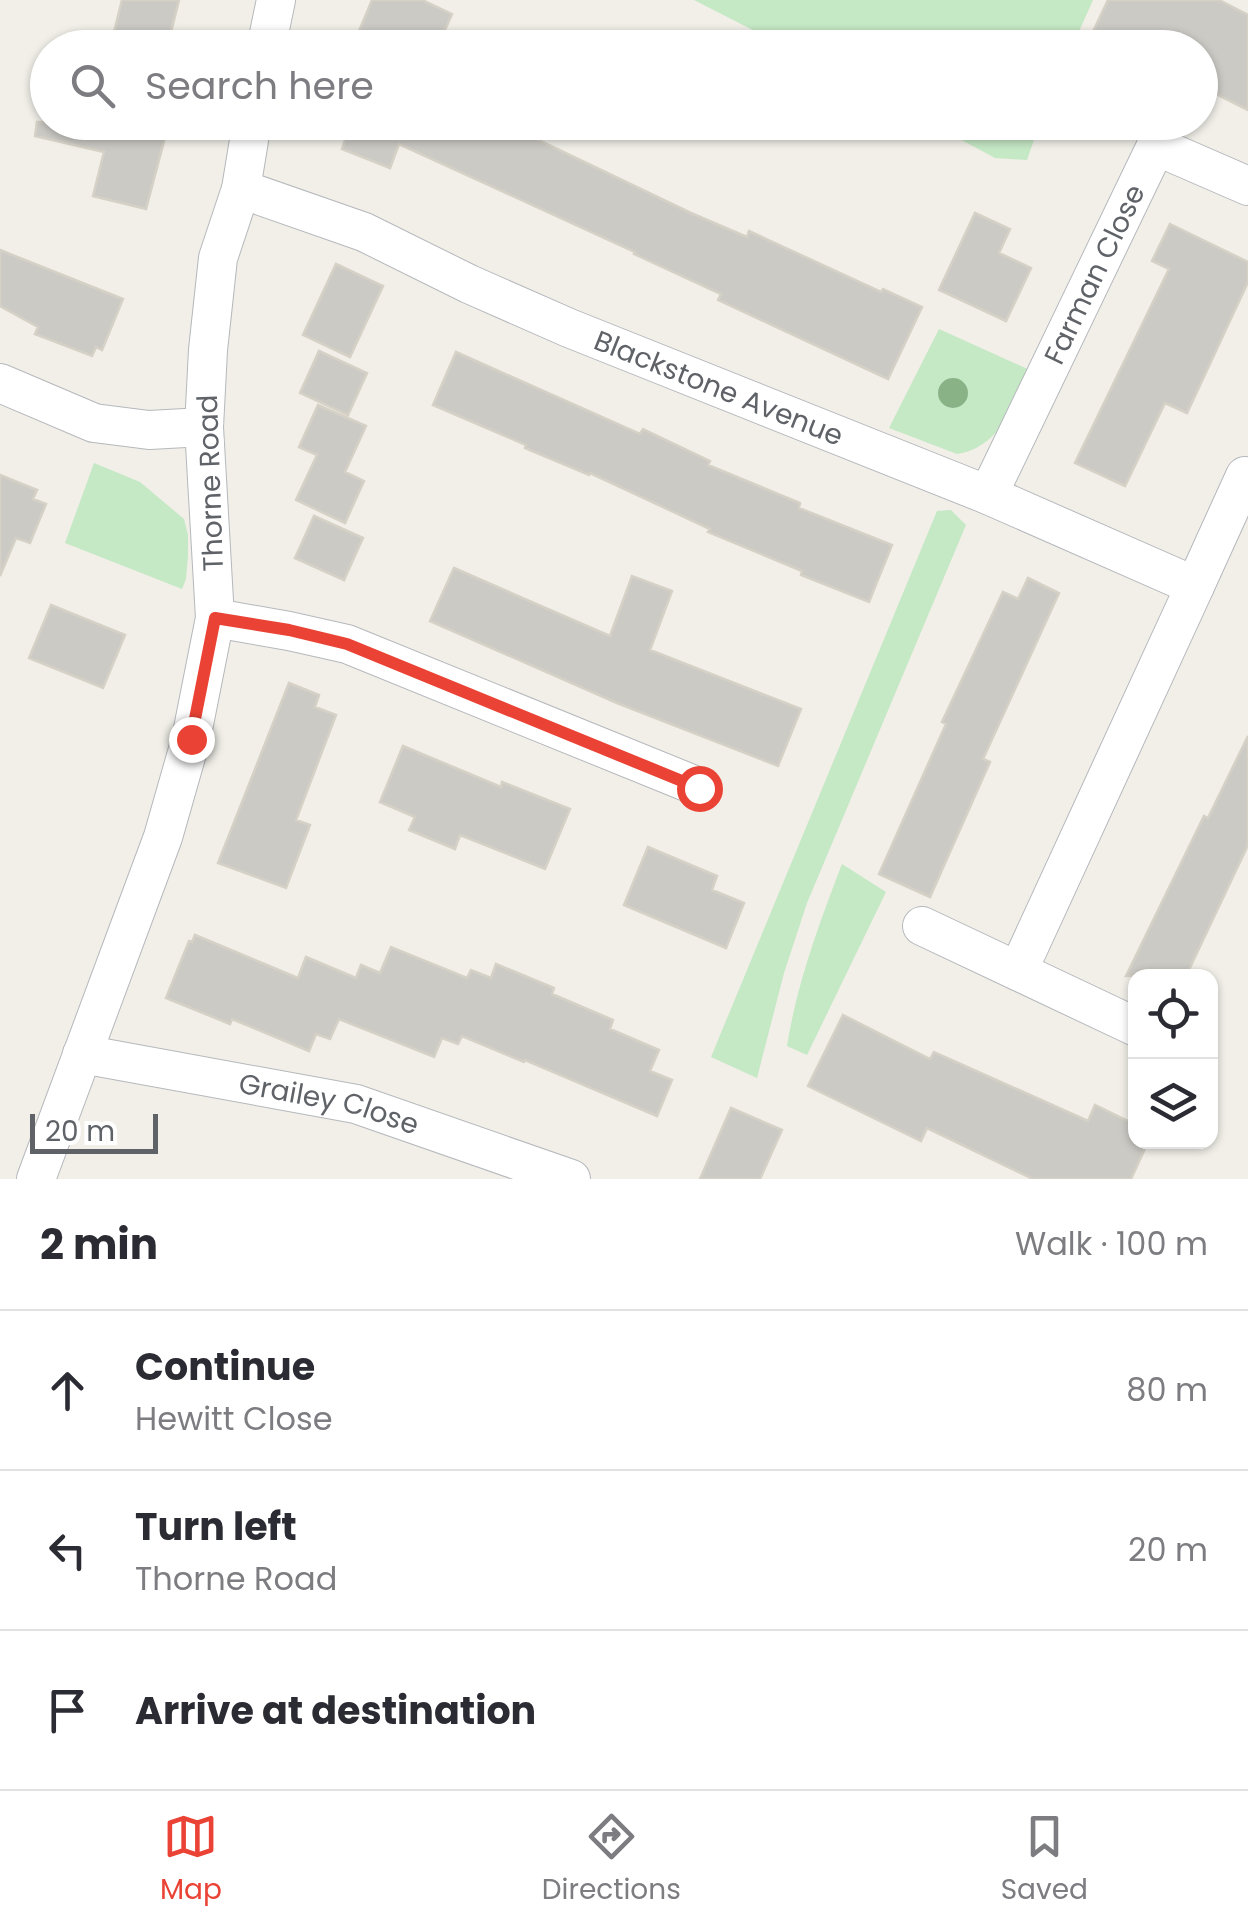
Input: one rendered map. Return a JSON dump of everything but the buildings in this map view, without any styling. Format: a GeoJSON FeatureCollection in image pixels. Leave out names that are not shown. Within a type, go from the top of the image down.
{"type":"FeatureCollection","features":[{"type":"Feature","properties":{"kind":"street"},"geometry":{"type":"LineString","coordinates":[[270,30],[276,0]]}},
{"type":"Feature","properties":{"kind":"street","name":"Thorne Road"},"geometry":{"type":"LineString","coordinates":[[36,1179],[163,837],[191,739],[215,618],[204,427],[208,350],[218,258],[241,189],[249,140]]}},
{"type":"Feature","properties":{"kind":"street","name":"Farman Close"},"geometry":{"type":"LineString","coordinates":[[988,495],[1156,146],[1248,186]]}},
{"type":"Feature","properties":{"kind":"street","name":"Blackstone Avenue"},"geometry":{"type":"LineString","coordinates":[[241,189],[364,232],[569,328],[988,495],[1195,586]]}},
{"type":"Feature","properties":{"kind":"street"},"geometry":{"type":"LineString","coordinates":[[0,383],[94,422],[149,430],[204,427]]}},
{"type":"Feature","properties":{"kind":"street"},"geometry":{"type":"LineString","coordinates":[[1018,971],[1245,476]]}},
{"type":"Feature","properties":{"kind":"street"},"geometry":{"type":"LineString","coordinates":[[215,618],[347,644],[699,788]]}},
{"type":"Feature","properties":{"kind":"street"},"geometry":{"type":"LineString","coordinates":[[922,926],[1128,1024]]}},
{"type":"Feature","properties":{"kind":"street","name":"Grailey Close"},"geometry":{"type":"LineString","coordinates":[[82,1054],[356,1104],[571,1179]]}},
{"type":"Feature","properties":{"kind":"green space"},"geometry":{"type":"Polygon","coordinates":[[[694,0],[1093,0],[1080,30],[753,30],[694,0]]]}},
{"type":"Feature","properties":{"kind":"green space"},"geometry":{"type":"Polygon","coordinates":[[[962,140],[1034,140],[1027,160],[995,158],[962,140]]]}},
{"type":"Feature","properties":{"kind":"green space"},"geometry":{"type":"Polygon","coordinates":[[[939,329],[1032,371],[995,434],[972,450],[957,454],[889,428],[939,329]]]}},
{"type":"Feature","properties":{"kind":"green space"},"geometry":{"type":"Polygon","coordinates":[[[94,463],[140,482],[184,519],[188,556],[182,589],[65,543],[94,463]]]}},
{"type":"Feature","properties":{"kind":"green space"},"geometry":{"type":"Polygon","coordinates":[[[951,510],[966,525],[807,903],[757,1078],[711,1057],[937,511],[951,510]]]}},
{"type":"Feature","properties":{"kind":"green space"},"geometry":{"type":"Polygon","coordinates":[[[842,864],[886,892],[807,1055],[787,1046],[791,1023],[842,864]]]}},
{"type":"Feature","properties":{"kind":"route"},"geometry":{"type":"LineString","coordinates":[[191,739],[215,618],[347,644],[699,788]]}}]}
